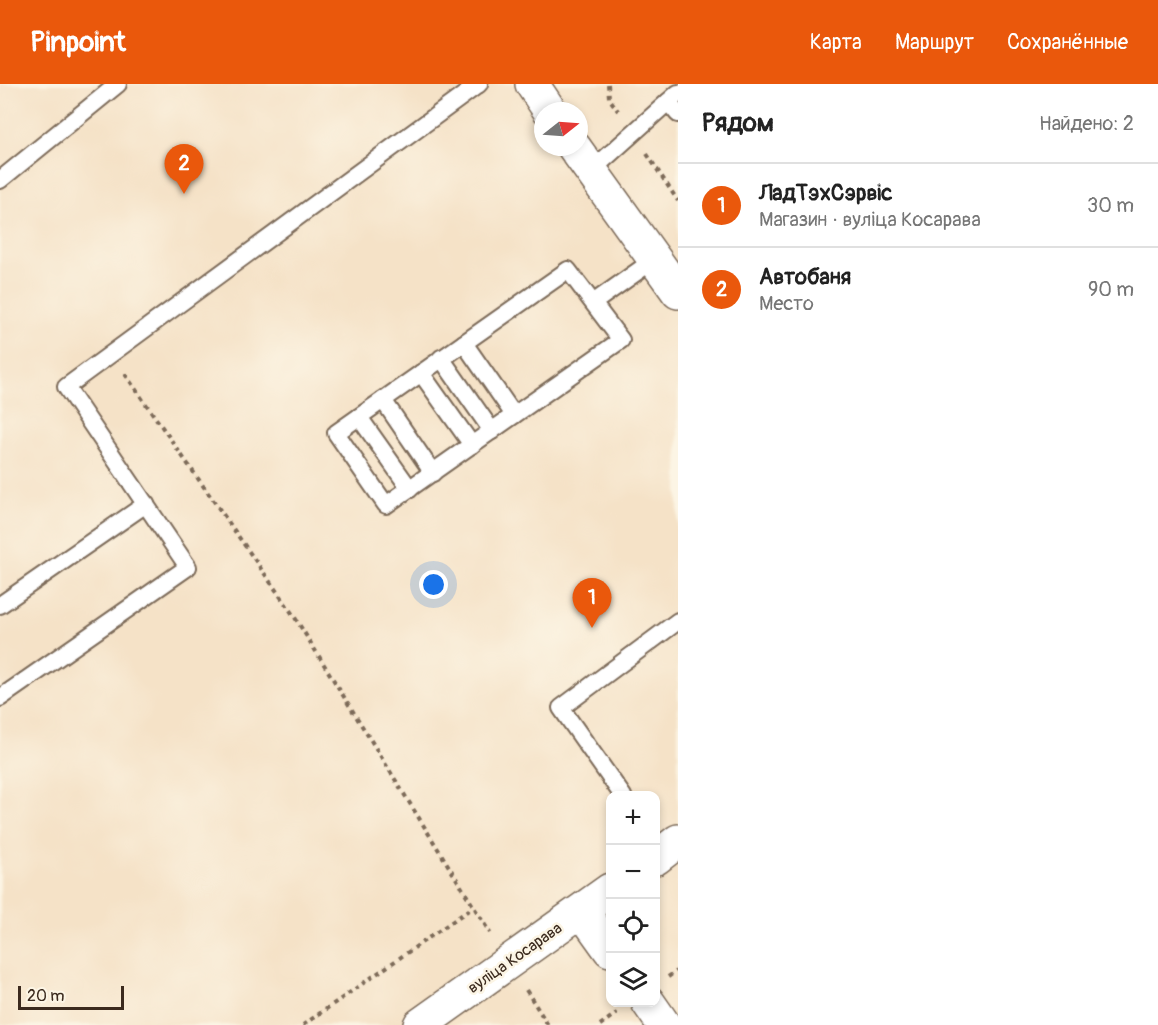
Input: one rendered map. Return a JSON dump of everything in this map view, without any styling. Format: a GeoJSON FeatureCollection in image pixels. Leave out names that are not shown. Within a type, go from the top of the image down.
{"type":"FeatureCollection","features":[{"type":"Feature","properties":{"kind":"street"},"geometry":{"type":"LineString","coordinates":[[532,84],[544,102]]}},
{"type":"Feature","properties":{"kind":"street"},"geometry":{"type":"LineString","coordinates":[[583,159],[678,292]]}},
{"type":"Feature","properties":{"kind":"street","name":"вуліца Косарава"},"geometry":{"type":"LineString","coordinates":[[420,1025],[606,893]]}},
{"type":"Feature","properties":{"kind":"street"},"geometry":{"type":"LineString","coordinates":[[582,911],[606,944]]}},
{"type":"Feature","properties":{"kind":"street"},"geometry":{"type":"LineString","coordinates":[[651,1007],[664,1025]]}},
{"type":"Feature","properties":{"kind":"lane"},"geometry":{"type":"LineString","coordinates":[[0,180],[118,84]]}},
{"type":"Feature","properties":{"kind":"lane"},"geometry":{"type":"LineString","coordinates":[[0,698],[188,567],[66,387],[478,84]]}},
{"type":"Feature","properties":{"kind":"lane"},"geometry":{"type":"LineString","coordinates":[[583,159],[675,103]]}},
{"type":"Feature","properties":{"kind":"lane"},"geometry":{"type":"LineString","coordinates":[[593,303],[655,259]]}},
{"type":"Feature","properties":{"kind":"lane"},"geometry":{"type":"LineString","coordinates":[[568,270],[593,303],[621,340],[386,505],[336,433],[568,270]]}},
{"type":"Feature","properties":{"kind":"lane"},"geometry":{"type":"LineString","coordinates":[[464,343],[514,415]]}},
{"type":"Feature","properties":{"kind":"lane"},"geometry":{"type":"LineString","coordinates":[[441,358],[492,431]]}},
{"type":"Feature","properties":{"kind":"lane"},"geometry":{"type":"LineString","coordinates":[[421,373],[472,445]]}},
{"type":"Feature","properties":{"kind":"lane"},"geometry":{"type":"LineString","coordinates":[[383,400],[433,472]]}},
{"type":"Feature","properties":{"kind":"lane"},"geometry":{"type":"LineString","coordinates":[[359,417],[410,489]]}},
{"type":"Feature","properties":{"kind":"lane"},"geometry":{"type":"LineString","coordinates":[[0,605],[146,504]]}},
{"type":"Feature","properties":{"kind":"lane"},"geometry":{"type":"LineString","coordinates":[[620,791],[561,708],[678,621]]}},
{"type":"Feature","properties":{"kind":"path"},"geometry":{"type":"LineString","coordinates":[[111,354],[294,616],[492,937]]}},
{"type":"Feature","properties":{"kind":"path"},"geometry":{"type":"LineString","coordinates":[[303,1025],[473,907]]}},
{"type":"Feature","properties":{"kind":"path"},"geometry":{"type":"LineString","coordinates":[[526,990],[548,1025]]}},
{"type":"Feature","properties":{"kind":"place","name":"Автобаня"},"geometry":{"type":"Point","coordinates":[184,194]}},
{"type":"Feature","properties":{"kind":"place","name":"ЛадТэхСэрвіс"},"geometry":{"type":"Point","coordinates":[592,628]}}]}
